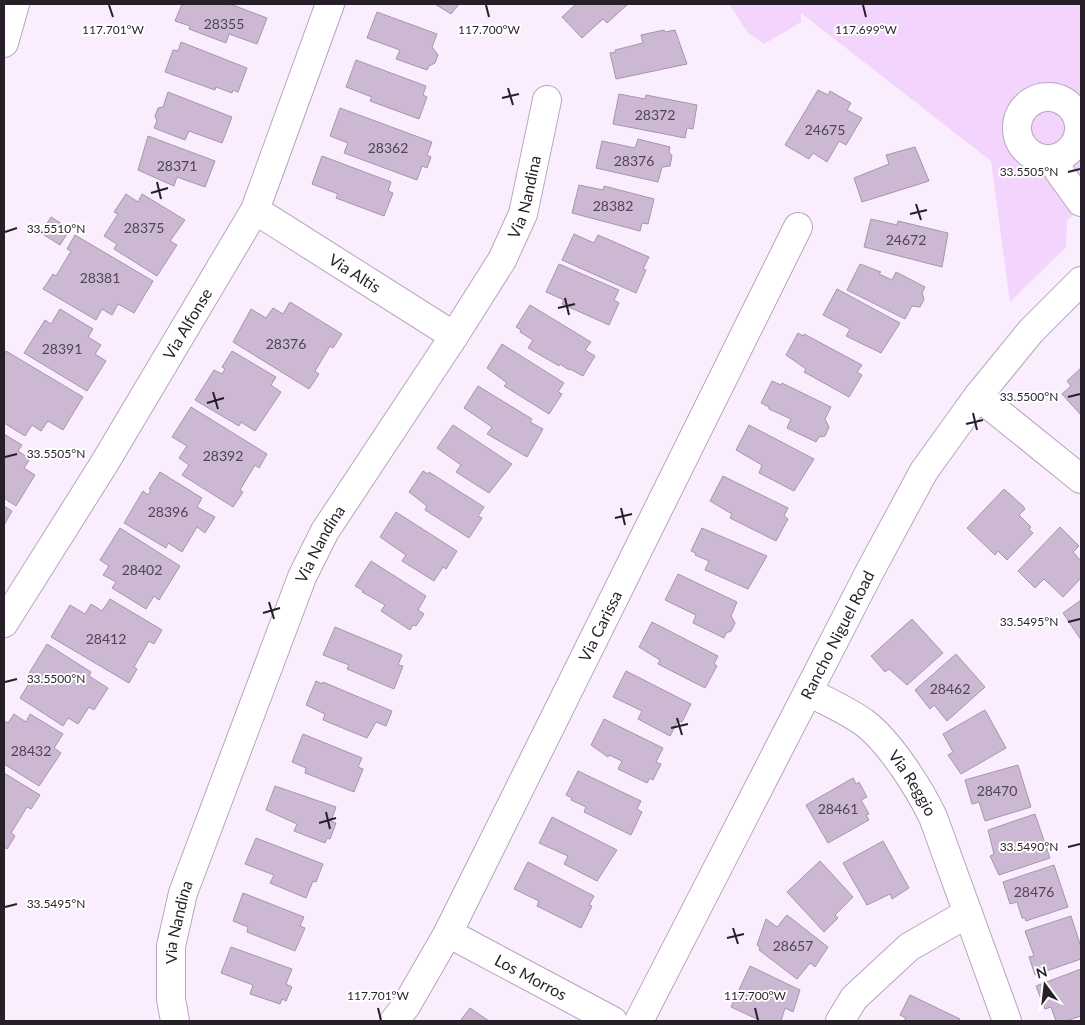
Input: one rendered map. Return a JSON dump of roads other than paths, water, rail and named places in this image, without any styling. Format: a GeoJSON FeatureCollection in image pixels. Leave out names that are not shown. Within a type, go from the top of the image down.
{"type":"FeatureCollection","features":[{"type":"Feature","properties":{"kind":"street"},"geometry":{"type":"LineString","coordinates":[[4,44],[15,4]]}},
{"type":"Feature","properties":{"kind":"street","name":"Via Alfonse"},"geometry":{"type":"LineString","coordinates":[[4,623],[104,464],[255,210],[330,4]]}},
{"type":"Feature","properties":{"kind":"street","name":"Via Nandina"},"geometry":{"type":"LineString","coordinates":[[175,1021],[171,999],[171,946],[182,892],[302,576],[325,531],[502,260],[523,214],[547,100]]}},
{"type":"Feature","properties":{"kind":"street"},"geometry":{"type":"LineString","coordinates":[[1071,149],[1058,170],[1081,202]]}},
{"type":"Feature","properties":{"kind":"street","name":"Via Altis"},"geometry":{"type":"LineString","coordinates":[[255,210],[454,336]]}},
{"type":"Feature","properties":{"kind":"street","name":"Via Carissa"},"geometry":{"type":"LineString","coordinates":[[394,1021],[406,1006],[448,933],[798,227]]}},
{"type":"Feature","properties":{"kind":"street","name":"Rancho Niguel Road"},"geometry":{"type":"LineString","coordinates":[[639,1021],[870,571],[924,471],[978,396],[1032,331],[1081,281]]}},
{"type":"Feature","properties":{"kind":"street"},"geometry":{"type":"LineString","coordinates":[[978,396],[1081,479]]}},
{"type":"Feature","properties":{"kind":"street","name":"Via Reggio"},"geometry":{"type":"LineString","coordinates":[[809,692],[866,724],[921,792],[933,817],[1007,1021]]}},
{"type":"Feature","properties":{"kind":"street"},"geometry":{"type":"LineString","coordinates":[[840,1021],[854,998],[909,947],[968,913]]}},
{"type":"Feature","properties":{"kind":"street","name":"Los Morros"},"geometry":{"type":"LineString","coordinates":[[448,933],[613,1021]]}}]}
